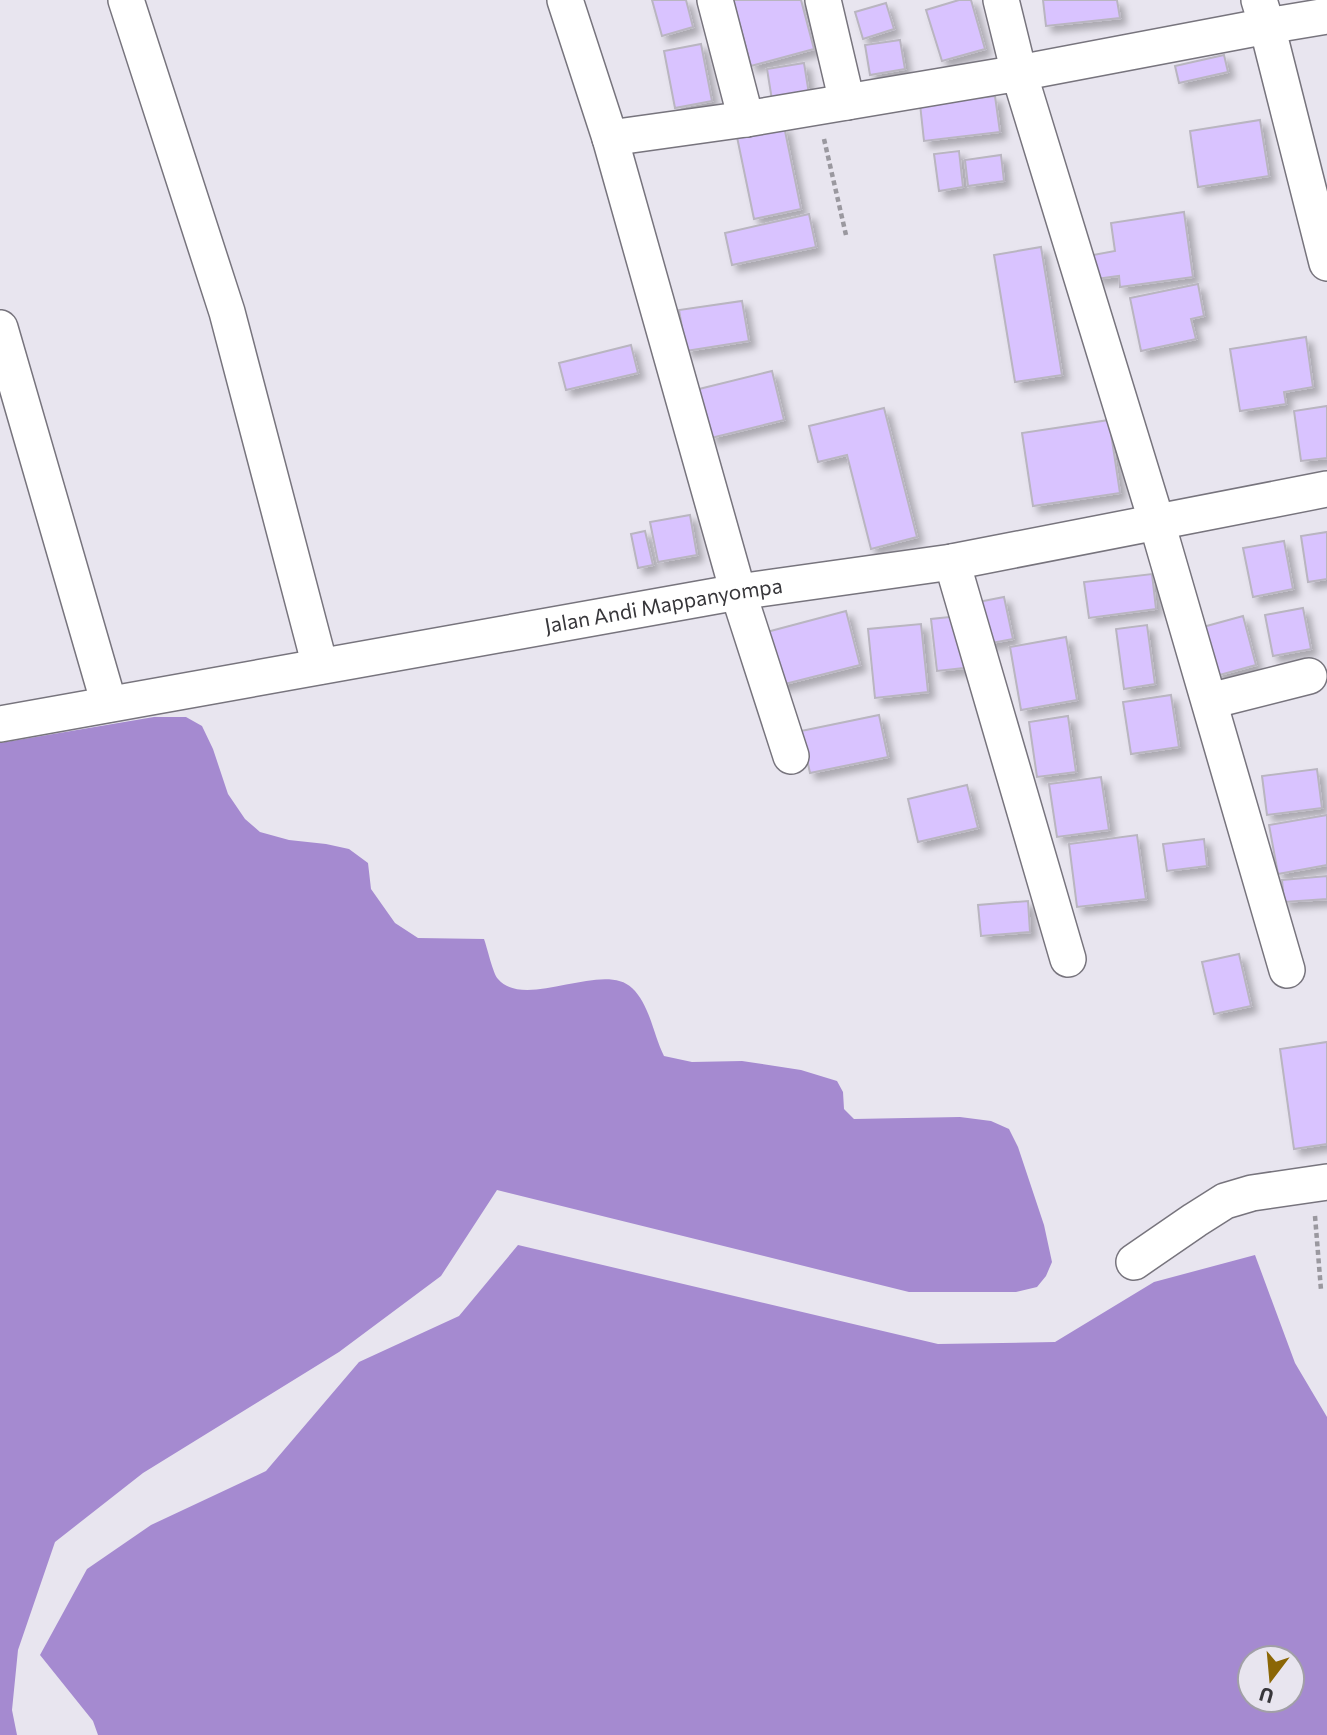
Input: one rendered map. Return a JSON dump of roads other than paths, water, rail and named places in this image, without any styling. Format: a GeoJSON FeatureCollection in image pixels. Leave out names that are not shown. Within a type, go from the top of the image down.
{"type":"FeatureCollection","features":[{"type":"Feature","properties":{"kind":"street"},"geometry":{"type":"LineString","coordinates":[[126,0],[227,312],[320,666]]}},
{"type":"Feature","properties":{"kind":"street"},"geometry":{"type":"LineString","coordinates":[[565,0],[610,138],[737,592],[791,756]]}},
{"type":"Feature","properties":{"kind":"street"},"geometry":{"type":"LineString","coordinates":[[715,0],[747,119]]}},
{"type":"Feature","properties":{"kind":"street"},"geometry":{"type":"LineString","coordinates":[[823,0],[832,104]]}},
{"type":"Feature","properties":{"kind":"street"},"geometry":{"type":"LineString","coordinates":[[1001,0],[1019,73],[1157,523],[1287,970]]}},
{"type":"Feature","properties":{"kind":"street"},"geometry":{"type":"LineString","coordinates":[[610,138],[747,119],[1019,73],[1263,13],[1327,16]]}},
{"type":"Feature","properties":{"kind":"street"},"geometry":{"type":"LineString","coordinates":[[1263,13],[1327,263]]}},
{"type":"Feature","properties":{"kind":"street"},"geometry":{"type":"LineString","coordinates":[[0,327],[110,704]]}},
{"type":"Feature","properties":{"kind":"street","name":"Jalan Andi Mappanyompa"},"geometry":{"type":"LineString","coordinates":[[0,724],[737,592],[952,562],[1327,489]]}},
{"type":"Feature","properties":{"kind":"street"},"geometry":{"type":"LineString","coordinates":[[952,562],[1068,959]]}},
{"type":"Feature","properties":{"kind":"street"},"geometry":{"type":"LineString","coordinates":[[1210,701],[1309,676]]}},
{"type":"Feature","properties":{"kind":"street"},"geometry":{"type":"LineString","coordinates":[[1134,1262],[1225,1201],[1252,1193],[1320,1183]]}}]}
